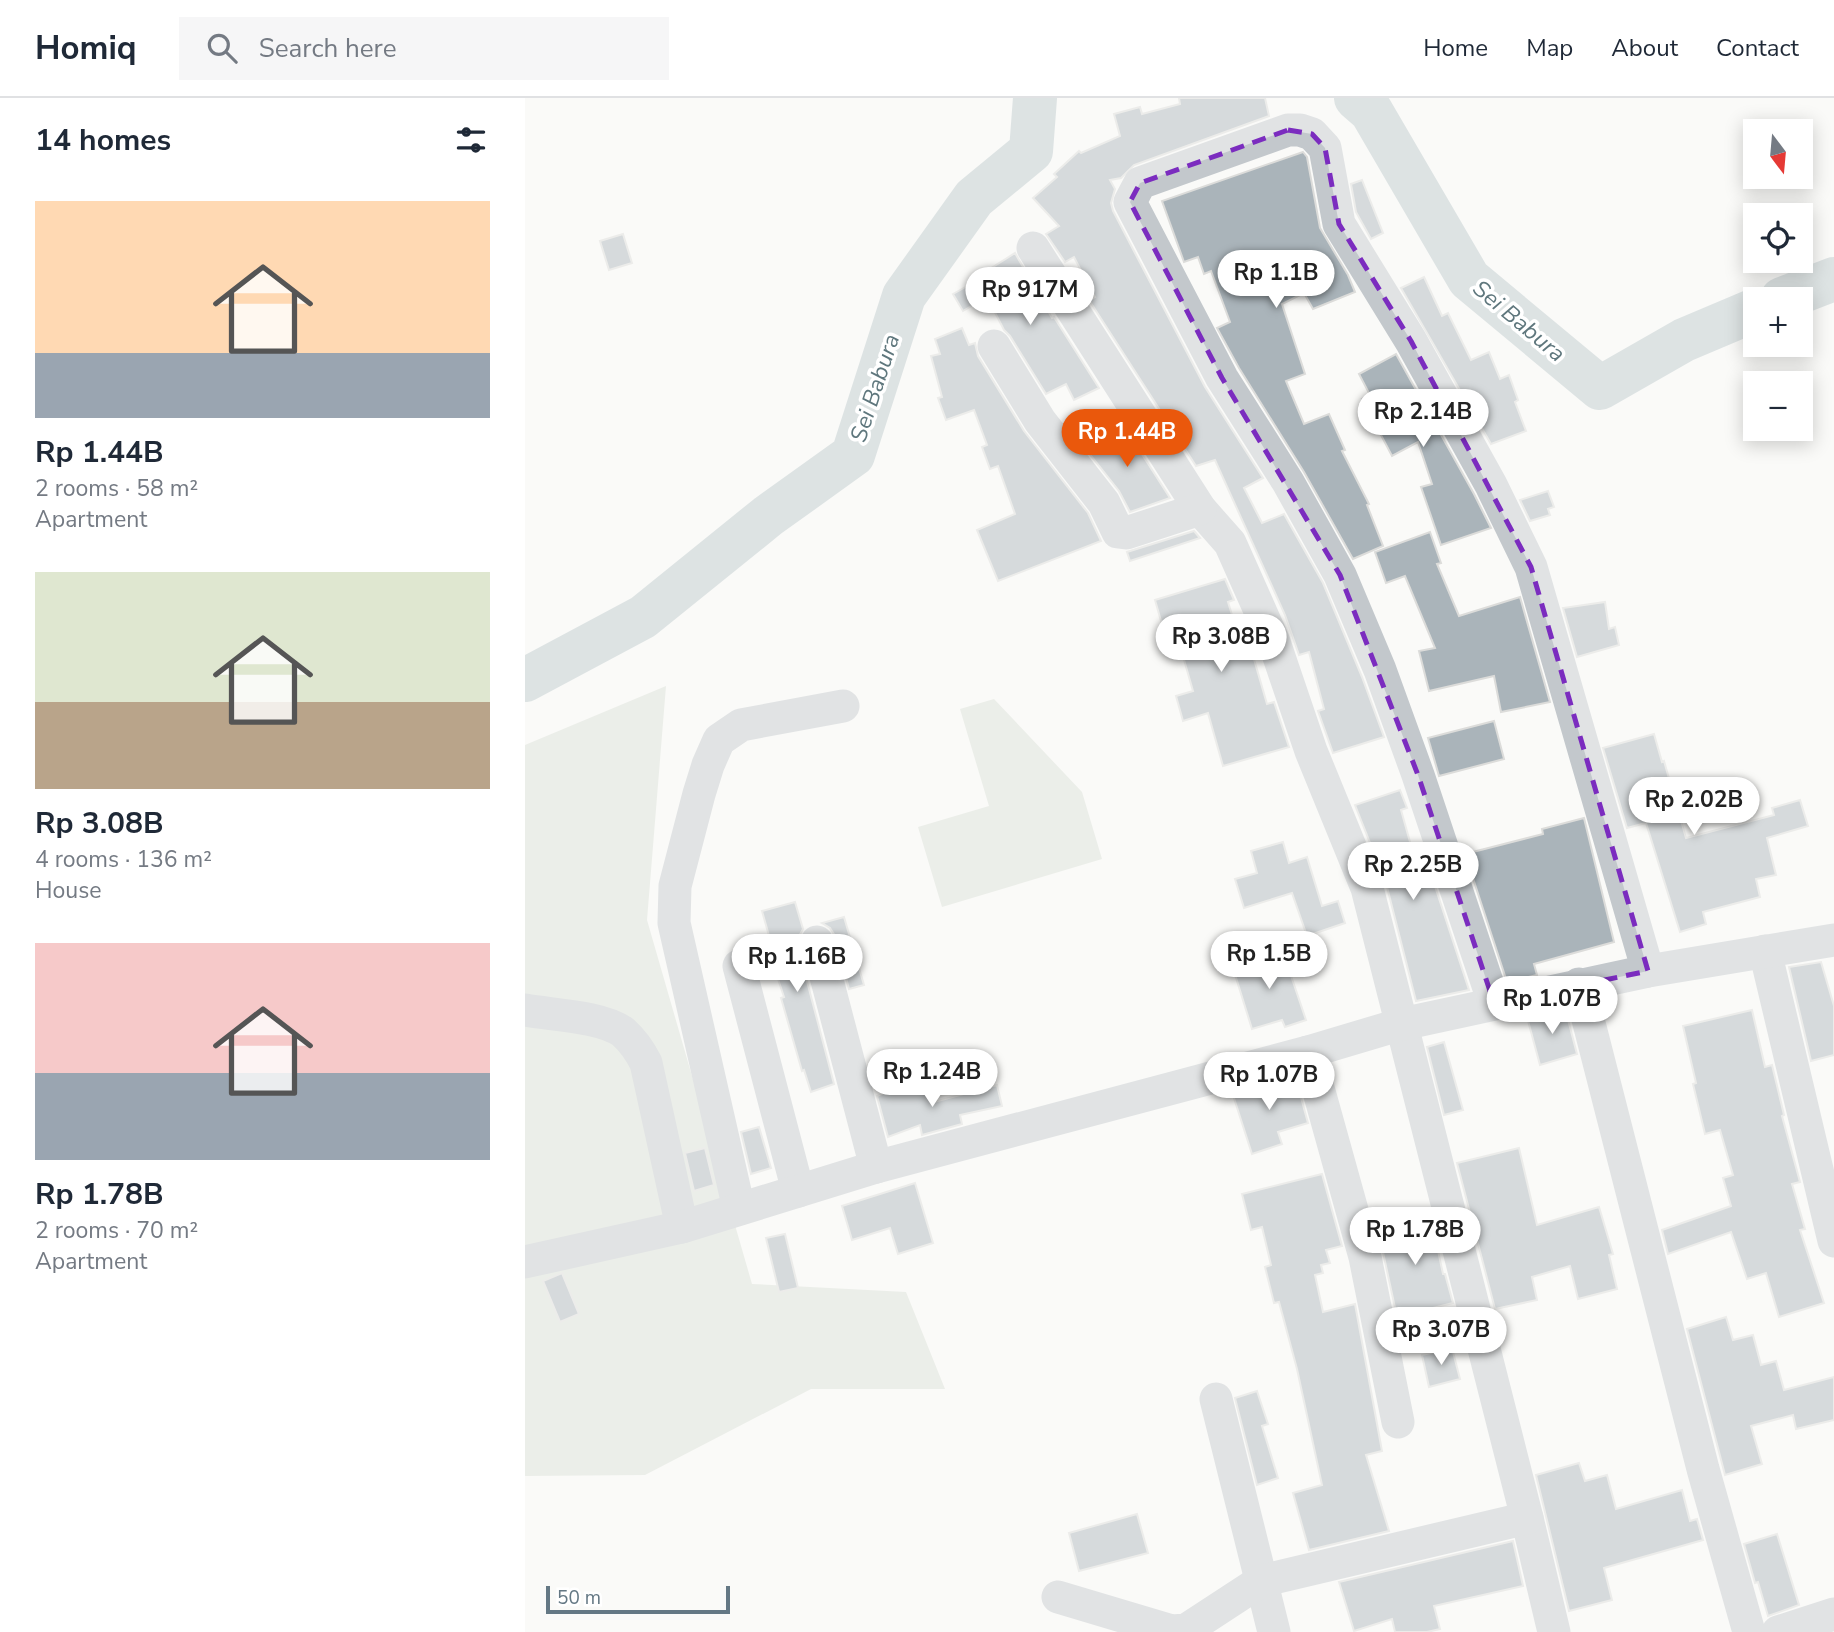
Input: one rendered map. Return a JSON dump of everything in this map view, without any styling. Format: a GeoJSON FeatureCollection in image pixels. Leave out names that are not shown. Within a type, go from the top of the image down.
{"type":"FeatureCollection","features":[{"type":"Feature","properties":{"kind":"street"},"geometry":{"type":"LineString","coordinates":[[1494,1003],[1419,775],[1341,575],[1289,482],[1222,378],[1130,202],[1140,183],[1288,130],[1312,134],[1325,148],[1339,224],[1492,485],[1531,566],[1648,971]]}},
{"type":"Feature","properties":{"kind":"street"},"geometry":{"type":"LineString","coordinates":[[1033,248],[1200,509],[1230,543],[1274,642],[1311,751],[1367,888],[1554,1632]]}},
{"type":"Feature","properties":{"kind":"street"},"geometry":{"type":"LineString","coordinates":[[993,346],[1041,421],[1104,503],[1118,532],[1126,533],[1200,509]]}},
{"type":"Feature","properties":{"kind":"street"},"geometry":{"type":"LineString","coordinates":[[739,1209],[674,923],[675,886],[702,784],[719,740],[741,725],[843,706]]}},
{"type":"Feature","properties":{"kind":"street"},"geometry":{"type":"LineString","coordinates":[[525,1262],[682,1227],[876,1167],[1308,1052],[1402,1024],[1648,971],[1834,940]]}},
{"type":"Feature","properties":{"kind":"street"},"geometry":{"type":"LineString","coordinates":[[817,942],[876,1167]]}},
{"type":"Feature","properties":{"kind":"street"},"geometry":{"type":"LineString","coordinates":[[1765,951],[1834,1241]]}},
{"type":"Feature","properties":{"kind":"street"},"geometry":{"type":"LineString","coordinates":[[739,967],[798,1191]]}},
{"type":"Feature","properties":{"kind":"street"},"geometry":{"type":"LineString","coordinates":[[1579,985],[1700,1456],[1749,1632]]}},
{"type":"Feature","properties":{"kind":"street"},"geometry":{"type":"LineString","coordinates":[[525,1010],[596,1022],[621,1031],[638,1048],[646,1063],[682,1227]]}},
{"type":"Feature","properties":{"kind":"street"},"geometry":{"type":"LineString","coordinates":[[1308,1052],[1365,1257],[1398,1422]]}},
{"type":"Feature","properties":{"kind":"street"},"geometry":{"type":"LineString","coordinates":[[1216,1399],[1274,1632]]}},
{"type":"Feature","properties":{"kind":"street"},"geometry":{"type":"LineString","coordinates":[[1058,1597],[1172,1632],[1186,1630],[1261,1581],[1527,1518]]}},
{"type":"Feature","properties":{"kind":"street"},"geometry":{"type":"LineString","coordinates":[[1777,1632],[1834,1614]]}},
{"type":"Feature","properties":{"kind":"highlighted area"},"geometry":{"type":"Polygon","coordinates":[[[1288,130],[1312,134],[1325,148],[1339,224],[1411,341],[1531,567],[1648,971],[1494,1003],[1418,775],[1340,575],[1222,378],[1130,202],[1140,183],[1288,130]]]}},
{"type":"Feature","properties":{"kind":"shaded area"},"geometry":{"type":"Polygon","coordinates":[[[666,686],[647,920],[752,1284],[906,1292],[945,1389],[811,1389],[645,1475],[525,1476],[525,745],[666,686]]]}},
{"type":"Feature","properties":{"kind":"shaded area"},"geometry":{"type":"Polygon","coordinates":[[[994,699],[1082,792],[1102,859],[942,907],[918,827],[989,806],[960,709],[994,699]]]}},
{"type":"Feature","properties":{"kind":"building"},"geometry":{"type":"Polygon","coordinates":[[[1179,98],[1265,98],[1269,116],[1134,165],[1121,178],[1110,180],[1115,189],[1111,203],[1205,387],[1263,478],[1244,488],[1262,523],[1284,514],[1323,583],[1362,677],[1384,737],[1333,753],[1318,711],[1324,709],[1309,652],[1299,655],[1285,615],[1215,460],[1196,466],[1089,300],[1095,297],[1074,257],[1065,262],[1046,234],[1059,226],[1033,198],[1057,177],[1054,174],[1079,151],[1081,153],[1120,136],[1114,114],[1140,107],[1142,114],[1180,104],[1179,98]]]}},
{"type":"Feature","properties":{"kind":"building"},"geometry":{"type":"Polygon","coordinates":[[[1303,152],[1307,157],[1320,228],[1355,292],[1313,309],[1304,293],[1282,304],[1305,374],[1286,381],[1304,424],[1329,414],[1345,450],[1342,451],[1369,504],[1367,505],[1383,546],[1353,559],[1217,328],[1230,322],[1211,271],[1204,274],[1198,257],[1184,262],[1162,201],[1303,152]]]}},
{"type":"Feature","properties":{"kind":"building"},"geometry":{"type":"Polygon","coordinates":[[[1362,180],[1383,233],[1371,239],[1356,212],[1351,184],[1362,180]]]}},
{"type":"Feature","properties":{"kind":"building"},"geometry":{"type":"Polygon","coordinates":[[[623,234],[632,263],[609,270],[600,241],[623,234]]]}},
{"type":"Feature","properties":{"kind":"building"},"geometry":{"type":"Polygon","coordinates":[[[1015,253],[1052,318],[1054,317],[1099,388],[1074,400],[1066,384],[1046,394],[1004,330],[987,297],[963,311],[953,294],[987,275],[985,272],[1015,253]]]}},
{"type":"Feature","properties":{"kind":"building"},"geometry":{"type":"Polygon","coordinates":[[[1424,277],[1442,316],[1448,313],[1471,360],[1489,352],[1500,379],[1509,375],[1518,400],[1515,402],[1526,431],[1491,444],[1401,288],[1424,277]]]}},
{"type":"Feature","properties":{"kind":"building"},"geometry":{"type":"Polygon","coordinates":[[[962,328],[969,345],[975,343],[978,356],[1024,431],[1088,513],[1101,541],[998,581],[977,530],[1015,514],[998,466],[990,469],[982,447],[987,445],[974,410],[946,420],[938,398],[942,397],[931,356],[940,354],[935,339],[962,328]]]}},
{"type":"Feature","properties":{"kind":"building"},"geometry":{"type":"Polygon","coordinates":[[[1396,354],[1491,528],[1441,545],[1421,487],[1432,484],[1418,442],[1392,456],[1362,399],[1370,395],[1359,374],[1396,354]]]}},
{"type":"Feature","properties":{"kind":"building"},"geometry":{"type":"Polygon","coordinates":[[[1124,426],[1170,498],[1130,512],[1119,491],[1081,443],[1124,426]]]}},
{"type":"Feature","properties":{"kind":"building"},"geometry":{"type":"Polygon","coordinates":[[[1548,491],[1554,507],[1548,509],[1550,515],[1530,521],[1520,500],[1548,491]]]}},
{"type":"Feature","properties":{"kind":"building"},"geometry":{"type":"Polygon","coordinates":[[[1194,531],[1200,538],[1130,561],[1127,552],[1194,531]]]}},
{"type":"Feature","properties":{"kind":"building"},"geometry":{"type":"Polygon","coordinates":[[[1430,532],[1441,563],[1437,564],[1459,616],[1520,597],[1550,702],[1501,712],[1494,676],[1429,691],[1419,651],[1435,648],[1405,576],[1386,583],[1375,552],[1430,532]]]}},
{"type":"Feature","properties":{"kind":"building"},"geometry":{"type":"Polygon","coordinates":[[[1225,579],[1234,600],[1228,602],[1241,644],[1249,642],[1267,704],[1274,702],[1289,747],[1223,766],[1208,713],[1183,721],[1176,696],[1193,691],[1178,639],[1167,642],[1155,600],[1225,579]]]}},
{"type":"Feature","properties":{"kind":"building"},"geometry":{"type":"Polygon","coordinates":[[[1605,602],[1609,629],[1615,627],[1619,645],[1577,657],[1563,608],[1605,602]]]}},
{"type":"Feature","properties":{"kind":"building"},"geometry":{"type":"Polygon","coordinates":[[[1494,721],[1504,759],[1439,776],[1428,738],[1494,721]]]}},
{"type":"Feature","properties":{"kind":"building"},"geometry":{"type":"Polygon","coordinates":[[[1654,734],[1686,838],[1774,815],[1772,808],[1800,800],[1808,826],[1767,838],[1776,875],[1756,879],[1760,897],[1703,912],[1706,924],[1680,932],[1646,823],[1627,828],[1603,748],[1654,734]]]}},
{"type":"Feature","properties":{"kind":"building"},"geometry":{"type":"Polygon","coordinates":[[[1400,790],[1407,808],[1401,810],[1419,874],[1430,871],[1469,990],[1416,1001],[1386,883],[1355,805],[1400,790]]]}},
{"type":"Feature","properties":{"kind":"building"},"geometry":{"type":"Polygon","coordinates":[[[1584,818],[1614,942],[1534,964],[1537,975],[1507,982],[1465,854],[1543,834],[1542,829],[1584,818]]]}},
{"type":"Feature","properties":{"kind":"building"},"geometry":{"type":"Polygon","coordinates":[[[1283,842],[1289,863],[1307,857],[1322,906],[1338,901],[1345,923],[1307,936],[1292,893],[1244,908],[1235,879],[1257,873],[1251,851],[1283,842]]]}},
{"type":"Feature","properties":{"kind":"building"},"geometry":{"type":"Polygon","coordinates":[[[795,902],[803,929],[798,938],[798,947],[834,1084],[811,1092],[804,1070],[802,1071],[781,998],[784,997],[769,952],[773,950],[762,911],[795,902]]]}},
{"type":"Feature","properties":{"kind":"building"},"geometry":{"type":"Polygon","coordinates":[[[844,917],[864,985],[849,989],[835,936],[830,928],[822,923],[844,917]]]}},
{"type":"Feature","properties":{"kind":"building"},"geometry":{"type":"Polygon","coordinates":[[[1282,949],[1306,1020],[1285,1027],[1282,1020],[1252,1029],[1233,968],[1282,949]]]}},
{"type":"Feature","properties":{"kind":"building"},"geometry":{"type":"Polygon","coordinates":[[[1821,962],[1834,1006],[1834,1055],[1811,1061],[1789,967],[1821,962]]]}},
{"type":"Feature","properties":{"kind":"building"},"geometry":{"type":"Polygon","coordinates":[[[1565,1008],[1577,1054],[1540,1065],[1527,1017],[1565,1008]]]}},
{"type":"Feature","properties":{"kind":"building"},"geometry":{"type":"Polygon","coordinates":[[[1752,1010],[1765,1067],[1772,1065],[1784,1115],[1782,1116],[1800,1182],[1792,1184],[1805,1229],[1800,1230],[1824,1303],[1779,1317],[1766,1273],[1747,1279],[1731,1232],[1668,1254],[1662,1230],[1731,1206],[1723,1178],[1733,1175],[1720,1130],[1705,1134],[1683,1026],[1752,1010]]]}},
{"type":"Feature","properties":{"kind":"building"},"geometry":{"type":"Polygon","coordinates":[[[1444,1042],[1463,1110],[1444,1115],[1427,1047],[1444,1042]]]}},
{"type":"Feature","properties":{"kind":"building"},"geometry":{"type":"Polygon","coordinates":[[[1287,1078],[1289,1085],[1297,1083],[1308,1123],[1278,1132],[1282,1144],[1252,1154],[1232,1092],[1287,1078]]]}},
{"type":"Feature","properties":{"kind":"building"},"geometry":{"type":"Polygon","coordinates":[[[929,1083],[934,1102],[997,1085],[1002,1106],[960,1115],[962,1124],[922,1135],[920,1125],[888,1137],[877,1096],[891,1090],[892,1093],[929,1083]]]}},
{"type":"Feature","properties":{"kind":"building"},"geometry":{"type":"Polygon","coordinates":[[[759,1127],[771,1168],[751,1174],[741,1132],[759,1127]]]}},
{"type":"Feature","properties":{"kind":"building"},"geometry":{"type":"Polygon","coordinates":[[[705,1148],[714,1185],[694,1191],[685,1153],[705,1148]]]}},
{"type":"Feature","properties":{"kind":"building"},"geometry":{"type":"Polygon","coordinates":[[[1519,1148],[1537,1225],[1599,1207],[1613,1254],[1609,1255],[1617,1289],[1578,1299],[1570,1266],[1532,1277],[1537,1300],[1495,1309],[1457,1163],[1519,1148]]]}},
{"type":"Feature","properties":{"kind":"building"},"geometry":{"type":"Polygon","coordinates":[[[1322,1174],[1342,1246],[1326,1250],[1330,1263],[1321,1265],[1323,1273],[1315,1275],[1323,1312],[1355,1304],[1382,1451],[1366,1455],[1389,1531],[1309,1550],[1293,1493],[1322,1485],[1297,1369],[1279,1302],[1274,1303],[1265,1267],[1271,1265],[1262,1227],[1251,1230],[1242,1194],[1322,1174]]]}},
{"type":"Feature","properties":{"kind":"building"},"geometry":{"type":"Polygon","coordinates":[[[915,1183],[933,1243],[898,1254],[890,1228],[852,1240],[842,1206],[915,1183]]]}},
{"type":"Feature","properties":{"kind":"building"},"geometry":{"type":"Polygon","coordinates":[[[1430,1213],[1443,1274],[1453,1303],[1397,1317],[1381,1243],[1395,1240],[1390,1221],[1430,1213]]]}},
{"type":"Feature","properties":{"kind":"building"},"geometry":{"type":"Polygon","coordinates":[[[785,1234],[798,1288],[779,1292],[766,1238],[785,1234]]]}},
{"type":"Feature","properties":{"kind":"building"},"geometry":{"type":"Polygon","coordinates":[[[562,1273],[579,1314],[560,1322],[543,1281],[562,1273]]]}},
{"type":"Feature","properties":{"kind":"building"},"geometry":{"type":"Polygon","coordinates":[[[1726,1317],[1733,1340],[1753,1335],[1761,1365],[1776,1361],[1784,1390],[1834,1377],[1834,1420],[1796,1429],[1793,1415],[1751,1426],[1762,1464],[1725,1475],[1687,1329],[1726,1317]]]}},
{"type":"Feature","properties":{"kind":"building"},"geometry":{"type":"Polygon","coordinates":[[[1452,1348],[1460,1379],[1429,1387],[1422,1355],[1452,1348]]]}},
{"type":"Feature","properties":{"kind":"building"},"geometry":{"type":"Polygon","coordinates":[[[1257,1391],[1268,1424],[1262,1426],[1278,1478],[1257,1485],[1235,1398],[1257,1391]]]}},
{"type":"Feature","properties":{"kind":"building"},"geometry":{"type":"Polygon","coordinates":[[[1579,1463],[1585,1481],[1607,1475],[1616,1509],[1682,1490],[1690,1521],[1697,1519],[1703,1540],[1604,1568],[1612,1600],[1569,1611],[1536,1475],[1579,1463]]]}},
{"type":"Feature","properties":{"kind":"building"},"geometry":{"type":"Polygon","coordinates":[[[1137,1514],[1148,1553],[1079,1571],[1069,1533],[1137,1514]]]}},
{"type":"Feature","properties":{"kind":"building"},"geometry":{"type":"Polygon","coordinates":[[[1777,1534],[1799,1605],[1768,1616],[1744,1544],[1777,1534]]]}},
{"type":"Feature","properties":{"kind":"building"},"geometry":{"type":"Polygon","coordinates":[[[1513,1541],[1523,1586],[1434,1606],[1440,1629],[1427,1632],[1395,1632],[1392,1619],[1354,1631],[1339,1582],[1513,1541]]]}},
{"type":"Feature","properties":{"kind":"waterway","name":"Sei Babura"},"geometry":{"type":"LineString","coordinates":[[525,680],[643,617],[768,516],[853,455],[904,296],[974,198],[1031,151],[1035,98]]}},
{"type":"Feature","properties":{"kind":"waterway","name":"Sei Babura"},"geometry":{"type":"LineString","coordinates":[[1356,98],[1371,111],[1469,279],[1600,388],[1684,340],[1743,315]]}},
{"type":"Feature","properties":{"kind":"waterway","name":"Sei Babura"},"geometry":{"type":"LineString","coordinates":[[1813,287],[1834,279]]}}]}
